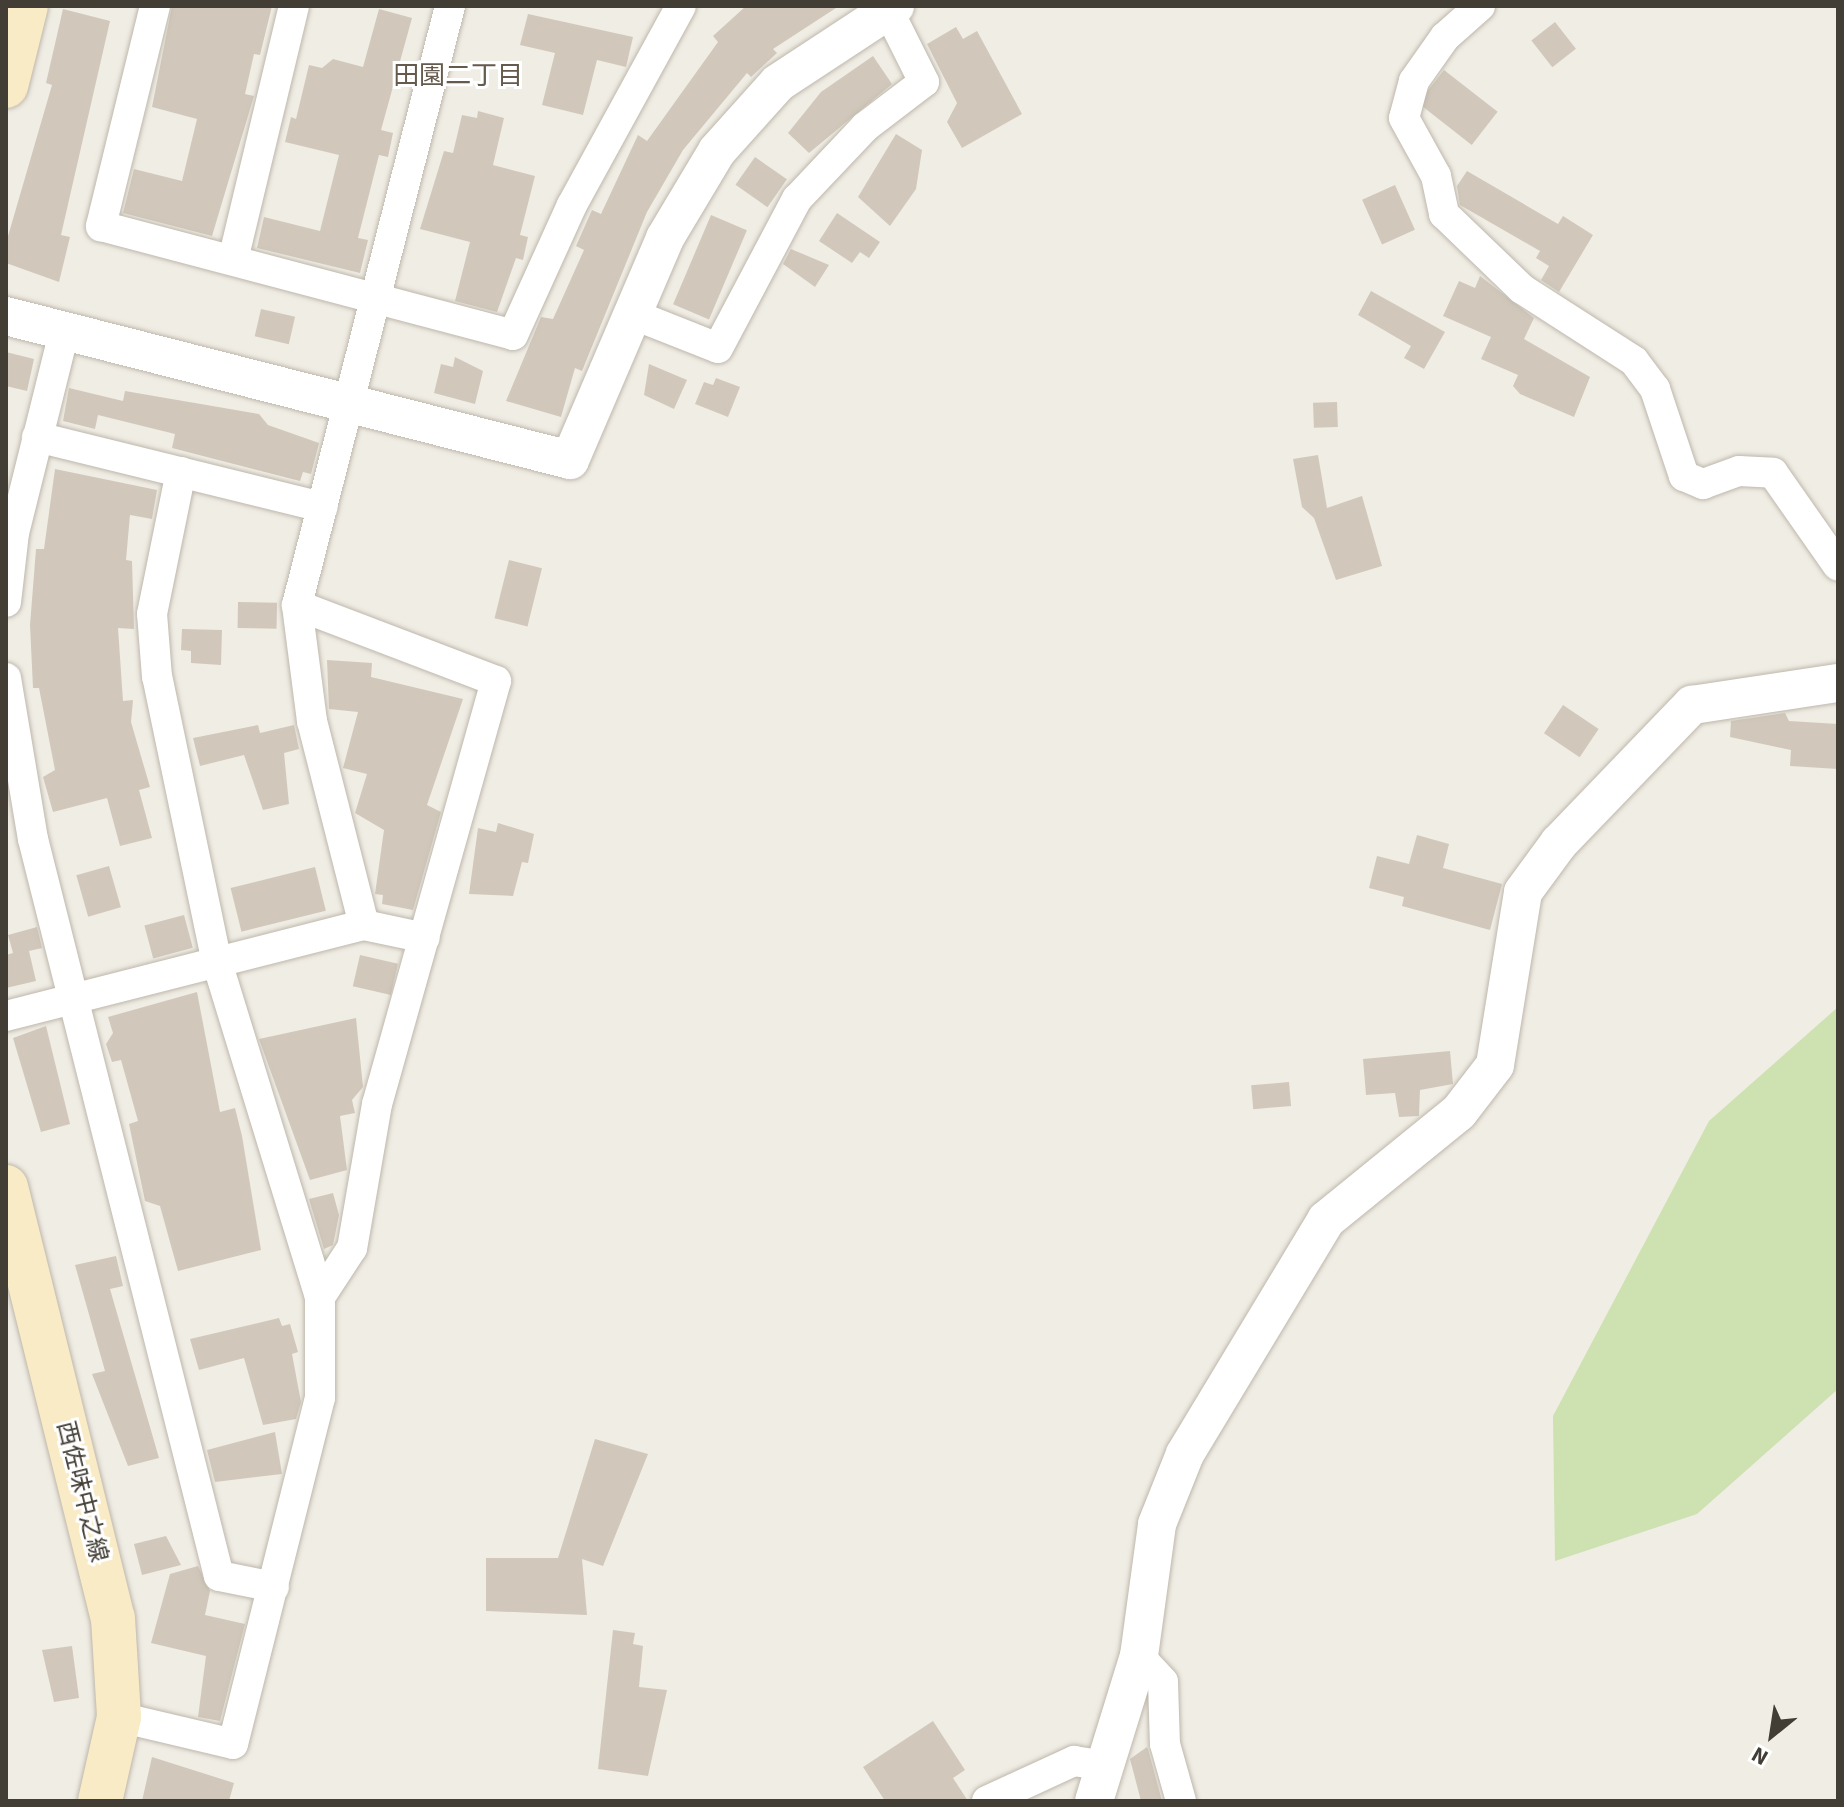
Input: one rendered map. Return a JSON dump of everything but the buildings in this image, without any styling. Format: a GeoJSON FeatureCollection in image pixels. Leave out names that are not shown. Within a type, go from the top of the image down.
{"type":"FeatureCollection","features":[{"type":"Feature","properties":{"kind":"main road"},"geometry":{"type":"LineString","coordinates":[[6,86],[26,6]]}},
{"type":"Feature","properties":{"kind":"main road","name":"西佐味中之線"},"geometry":{"type":"LineString","coordinates":[[6,1187],[113,1618],[119,1717],[100,1801]]}},
{"type":"Feature","properties":{"kind":"street"},"geometry":{"type":"LineString","coordinates":[[155,6],[101,226],[513,335],[572,205],[681,6]]}},
{"type":"Feature","properties":{"kind":"street"},"geometry":{"type":"LineString","coordinates":[[233,260],[294,6]]}},
{"type":"Feature","properties":{"kind":"street"},"geometry":{"type":"LineString","coordinates":[[364,925],[312,721],[297,605],[352,401],[373,297],[450,6]]}},
{"type":"Feature","properties":{"kind":"street"},"geometry":{"type":"LineString","coordinates":[[1480,6],[1445,37],[1414,81],[1404,118],[1436,176],[1444,214],[1522,289],[1634,361],[1655,389],[1684,476],[1703,484],[1739,471],[1773,473],[1838,566]]}},
{"type":"Feature","properties":{"kind":"street"},"geometry":{"type":"LineString","coordinates":[[6,316],[352,401],[570,460],[632,314],[665,238],[717,151],[778,83],[892,9],[924,82],[865,127],[797,199],[718,348],[632,314]]}},
{"type":"Feature","properties":{"kind":"street"},"geometry":{"type":"LineString","coordinates":[[6,602],[37,437],[64,332]]}},
{"type":"Feature","properties":{"kind":"street"},"geometry":{"type":"LineString","coordinates":[[37,437],[323,507]]}},
{"type":"Feature","properties":{"kind":"street"},"geometry":{"type":"LineString","coordinates":[[119,1717],[233,1744],[320,1398],[320,1297],[217,963],[180,810],[152,614],[181,472]]}},
{"type":"Feature","properties":{"kind":"street"},"geometry":{"type":"LineString","coordinates":[[297,605],[496,681],[377,1104],[352,1248],[320,1297]]}},
{"type":"Feature","properties":{"kind":"street"},"geometry":{"type":"LineString","coordinates":[[6,678],[33,839],[76,999],[219,1576],[274,1587]]}},
{"type":"Feature","properties":{"kind":"street"},"geometry":{"type":"LineString","coordinates":[[1094,1801],[1139,1656],[1157,1524],[1185,1454],[1326,1220],[1459,1112],[1495,1065],[1523,892],[1559,843],[1692,705],[1838,683]]}},
{"type":"Feature","properties":{"kind":"street"},"geometry":{"type":"LineString","coordinates":[[6,1016],[364,925],[425,938]]}},
{"type":"Feature","properties":{"kind":"street"},"geometry":{"type":"LineString","coordinates":[[1139,1656],[1163,1682],[1165,1744],[1181,1801]]}},
{"type":"Feature","properties":{"kind":"street"},"geometry":{"type":"LineString","coordinates":[[987,1801],[1074,1761],[1107,1766]]}},
{"type":"Feature","properties":{"kind":"green space"},"geometry":{"type":"Polygon","coordinates":[[[1838,1007],[1838,1389],[1697,1514],[1555,1561],[1553,1416],[1709,1121],[1838,1007]]]}},
{"type":"Feature","properties":{"kind":"district","name":"田園二丁目"},"geometry":{"type":"Point","coordinates":[458,76]}}]}
